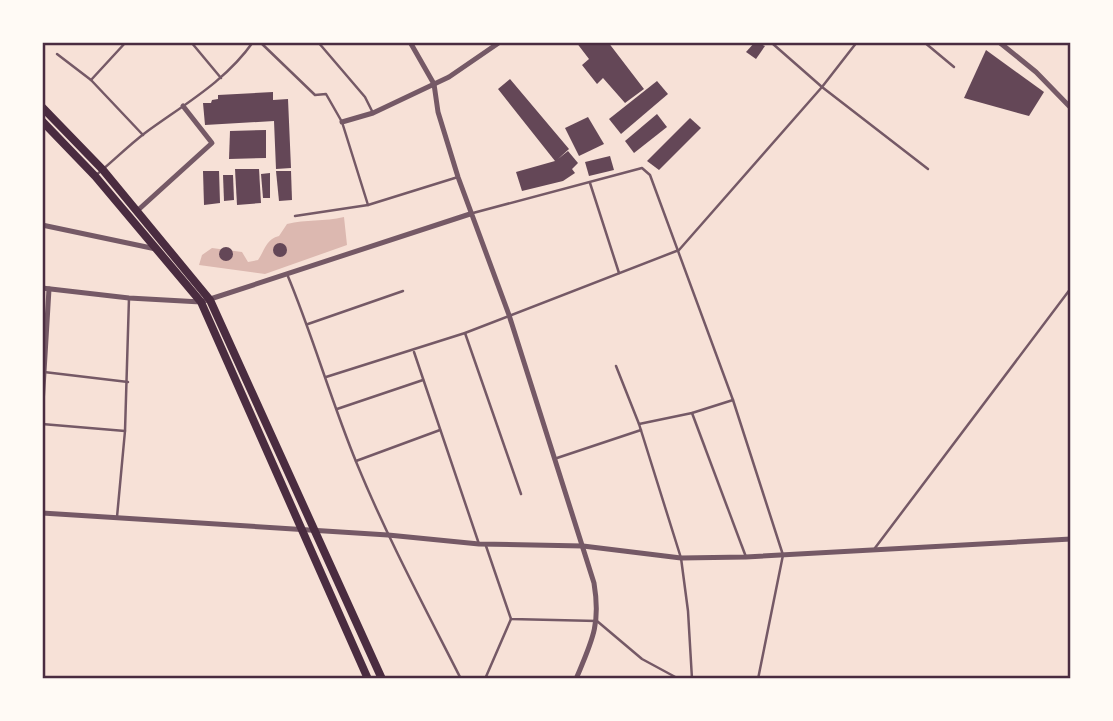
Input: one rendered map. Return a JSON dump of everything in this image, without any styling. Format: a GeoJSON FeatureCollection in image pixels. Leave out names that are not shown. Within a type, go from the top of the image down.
{"type":"FeatureCollection","features":[{"type":"Feature","properties":{"kind":"main road"},"geometry":{"type":"LineString","coordinates":[[42,107],[99,173],[156,249],[206,301],[368,679]]}},
{"type":"Feature","properties":{"kind":"main road"},"geometry":{"type":"LineString","coordinates":[[42,121],[137,211],[206,301],[316,531],[382,679]]}},
{"type":"Feature","properties":{"kind":"street"},"geometry":{"type":"LineString","coordinates":[[410,42],[434,84],[438,112],[458,177],[509,315],[594,583],[598,603],[597,621],[593,640],[576,679]]}},
{"type":"Feature","properties":{"kind":"street"},"geometry":{"type":"LineString","coordinates":[[342,122],[373,113],[449,77],[500,42]]}},
{"type":"Feature","properties":{"kind":"street"},"geometry":{"type":"LineString","coordinates":[[999,42],[1036,72],[1071,108]]}},
{"type":"Feature","properties":{"kind":"street"},"geometry":{"type":"LineString","coordinates":[[137,211],[212,143],[183,106]]}},
{"type":"Feature","properties":{"kind":"street"},"geometry":{"type":"LineString","coordinates":[[42,405],[45,288],[129,298],[206,301],[470,214]]}},
{"type":"Feature","properties":{"kind":"street"},"geometry":{"type":"LineString","coordinates":[[42,225],[156,249]]}},
{"type":"Feature","properties":{"kind":"street"},"geometry":{"type":"LineString","coordinates":[[42,513],[482,543],[583,546],[681,558],[746,557],[1071,539]]}},
{"type":"Feature","properties":{"kind":"lane"},"geometry":{"type":"LineString","coordinates":[[91,80],[127,42]]}},
{"type":"Feature","properties":{"kind":"lane"},"geometry":{"type":"LineString","coordinates":[[191,42],[221,78]]}},
{"type":"Feature","properties":{"kind":"lane"},"geometry":{"type":"LineString","coordinates":[[99,173],[143,135],[221,78],[240,60],[253,42]]}},
{"type":"Feature","properties":{"kind":"lane"},"geometry":{"type":"LineString","coordinates":[[260,42],[315,94],[326,94],[342,122],[368,205]]}},
{"type":"Feature","properties":{"kind":"lane"},"geometry":{"type":"LineString","coordinates":[[318,42],[365,97],[373,113]]}},
{"type":"Feature","properties":{"kind":"lane"},"geometry":{"type":"LineString","coordinates":[[326,377],[465,333],[679,250],[822,87],[857,42]]}},
{"type":"Feature","properties":{"kind":"lane"},"geometry":{"type":"LineString","coordinates":[[924,42],[954,67]]}},
{"type":"Feature","properties":{"kind":"lane"},"geometry":{"type":"LineString","coordinates":[[773,44],[822,87],[928,169]]}},
{"type":"Feature","properties":{"kind":"lane"},"geometry":{"type":"LineString","coordinates":[[57,54],[91,80],[143,135]]}},
{"type":"Feature","properties":{"kind":"lane"},"geometry":{"type":"LineString","coordinates":[[470,214],[642,168],[650,175],[733,400],[783,555],[758,679]]}},
{"type":"Feature","properties":{"kind":"lane"},"geometry":{"type":"LineString","coordinates":[[295,216],[368,205],[458,177]]}},
{"type":"Feature","properties":{"kind":"lane"},"geometry":{"type":"LineString","coordinates":[[590,182],[619,273]]}},
{"type":"Feature","properties":{"kind":"lane"},"geometry":{"type":"LineString","coordinates":[[286,274],[308,324],[356,461],[388,535],[461,679]]}},
{"type":"Feature","properties":{"kind":"lane"},"geometry":{"type":"LineString","coordinates":[[874,549],[1071,288]]}},
{"type":"Feature","properties":{"kind":"lane"},"geometry":{"type":"LineString","coordinates":[[308,324],[403,290]]}},
{"type":"Feature","properties":{"kind":"lane"},"geometry":{"type":"LineString","coordinates":[[117,517],[128,382],[129,298]]}},
{"type":"Feature","properties":{"kind":"lane"},"geometry":{"type":"LineString","coordinates":[[465,333],[522,494]]}},
{"type":"Feature","properties":{"kind":"lane"},"geometry":{"type":"LineString","coordinates":[[413,351],[511,619],[485,679]]}},
{"type":"Feature","properties":{"kind":"lane"},"geometry":{"type":"LineString","coordinates":[[616,366],[639,424],[681,558],[688,611],[692,679]]}},
{"type":"Feature","properties":{"kind":"lane"},"geometry":{"type":"LineString","coordinates":[[43,372],[128,382]]}},
{"type":"Feature","properties":{"kind":"lane"},"geometry":{"type":"LineString","coordinates":[[337,409],[423,380]]}},
{"type":"Feature","properties":{"kind":"lane"},"geometry":{"type":"LineString","coordinates":[[639,424],[692,413],[733,400]]}},
{"type":"Feature","properties":{"kind":"lane"},"geometry":{"type":"LineString","coordinates":[[692,413],[746,557]]}},
{"type":"Feature","properties":{"kind":"lane"},"geometry":{"type":"LineString","coordinates":[[42,424],[125,431]]}},
{"type":"Feature","properties":{"kind":"lane"},"geometry":{"type":"LineString","coordinates":[[356,461],[440,430]]}},
{"type":"Feature","properties":{"kind":"lane"},"geometry":{"type":"LineString","coordinates":[[554,459],[640,430]]}},
{"type":"Feature","properties":{"kind":"lane"},"geometry":{"type":"LineString","coordinates":[[511,619],[597,621],[642,659],[680,679]]}},
{"type":"Feature","properties":{"kind":"shaded area"},"geometry":{"type":"Polygon","coordinates":[[[344,217],[347,245],[265,274],[199,265],[202,255],[212,248],[242,252],[248,262],[258,260],[268,242],[279,236],[287,224],[344,217]]]}},
{"type":"Feature","properties":{"kind":"building"},"geometry":{"type":"Polygon","coordinates":[[[576,42],[608,42],[644,89],[625,103],[603,78],[597,84],[582,65],[589,59],[576,42]]]}},
{"type":"Feature","properties":{"kind":"building"},"geometry":{"type":"Polygon","coordinates":[[[755,42],[765,46],[756,59],[746,52],[755,42]]]}},
{"type":"Feature","properties":{"kind":"building"},"geometry":{"type":"Polygon","coordinates":[[[986,50],[1044,92],[1029,116],[964,98],[986,50]]]}},
{"type":"Feature","properties":{"kind":"building"},"geometry":{"type":"Polygon","coordinates":[[[510,79],[569,149],[558,159],[568,151],[578,163],[572,169],[575,173],[563,181],[522,191],[516,172],[555,161],[498,89],[510,79]]]}},
{"type":"Feature","properties":{"kind":"building"},"geometry":{"type":"Polygon","coordinates":[[[657,81],[668,94],[621,134],[609,119],[657,81]]]}},
{"type":"Feature","properties":{"kind":"building"},"geometry":{"type":"Polygon","coordinates":[[[273,92],[273,100],[288,99],[291,168],[276,169],[274,121],[205,125],[203,103],[211,103],[212,100],[218,99],[218,95],[273,92]]]}},
{"type":"Feature","properties":{"kind":"building"},"geometry":{"type":"Polygon","coordinates":[[[657,114],[667,127],[634,153],[625,141],[657,114]]]}},
{"type":"Feature","properties":{"kind":"building"},"geometry":{"type":"Polygon","coordinates":[[[588,117],[604,144],[579,156],[565,128],[588,117]]]}},
{"type":"Feature","properties":{"kind":"building"},"geometry":{"type":"Polygon","coordinates":[[[690,118],[701,128],[659,170],[647,161],[690,118]]]}},
{"type":"Feature","properties":{"kind":"building"},"geometry":{"type":"Polygon","coordinates":[[[266,130],[266,158],[229,159],[230,131],[266,130]]]}},
{"type":"Feature","properties":{"kind":"building"},"geometry":{"type":"Polygon","coordinates":[[[610,156],[614,170],[589,176],[585,162],[610,156]]]}},
{"type":"Feature","properties":{"kind":"building"},"geometry":{"type":"Polygon","coordinates":[[[235,169],[259,169],[261,203],[237,205],[235,169]]]}},
{"type":"Feature","properties":{"kind":"building"},"geometry":{"type":"Polygon","coordinates":[[[203,171],[219,171],[220,203],[204,205],[203,171]]]}},
{"type":"Feature","properties":{"kind":"building"},"geometry":{"type":"Polygon","coordinates":[[[276,171],[291,171],[292,200],[279,201],[276,171]]]}},
{"type":"Feature","properties":{"kind":"building"},"geometry":{"type":"Polygon","coordinates":[[[270,173],[270,198],[263,198],[261,174],[270,173]]]}},
{"type":"Feature","properties":{"kind":"building"},"geometry":{"type":"Polygon","coordinates":[[[223,175],[233,175],[234,200],[224,201],[223,175]]]}},
{"type":"Feature","properties":{"kind":"building"},"geometry":{"type":"Polygon","coordinates":[[[280,243],[285,245],[285,255],[280,257],[275,255],[273,250],[275,245],[280,243]]]}},
{"type":"Feature","properties":{"kind":"building"},"geometry":{"type":"Polygon","coordinates":[[[226,247],[231,249],[231,259],[226,261],[221,259],[219,254],[221,249],[226,247]]]}}]}
